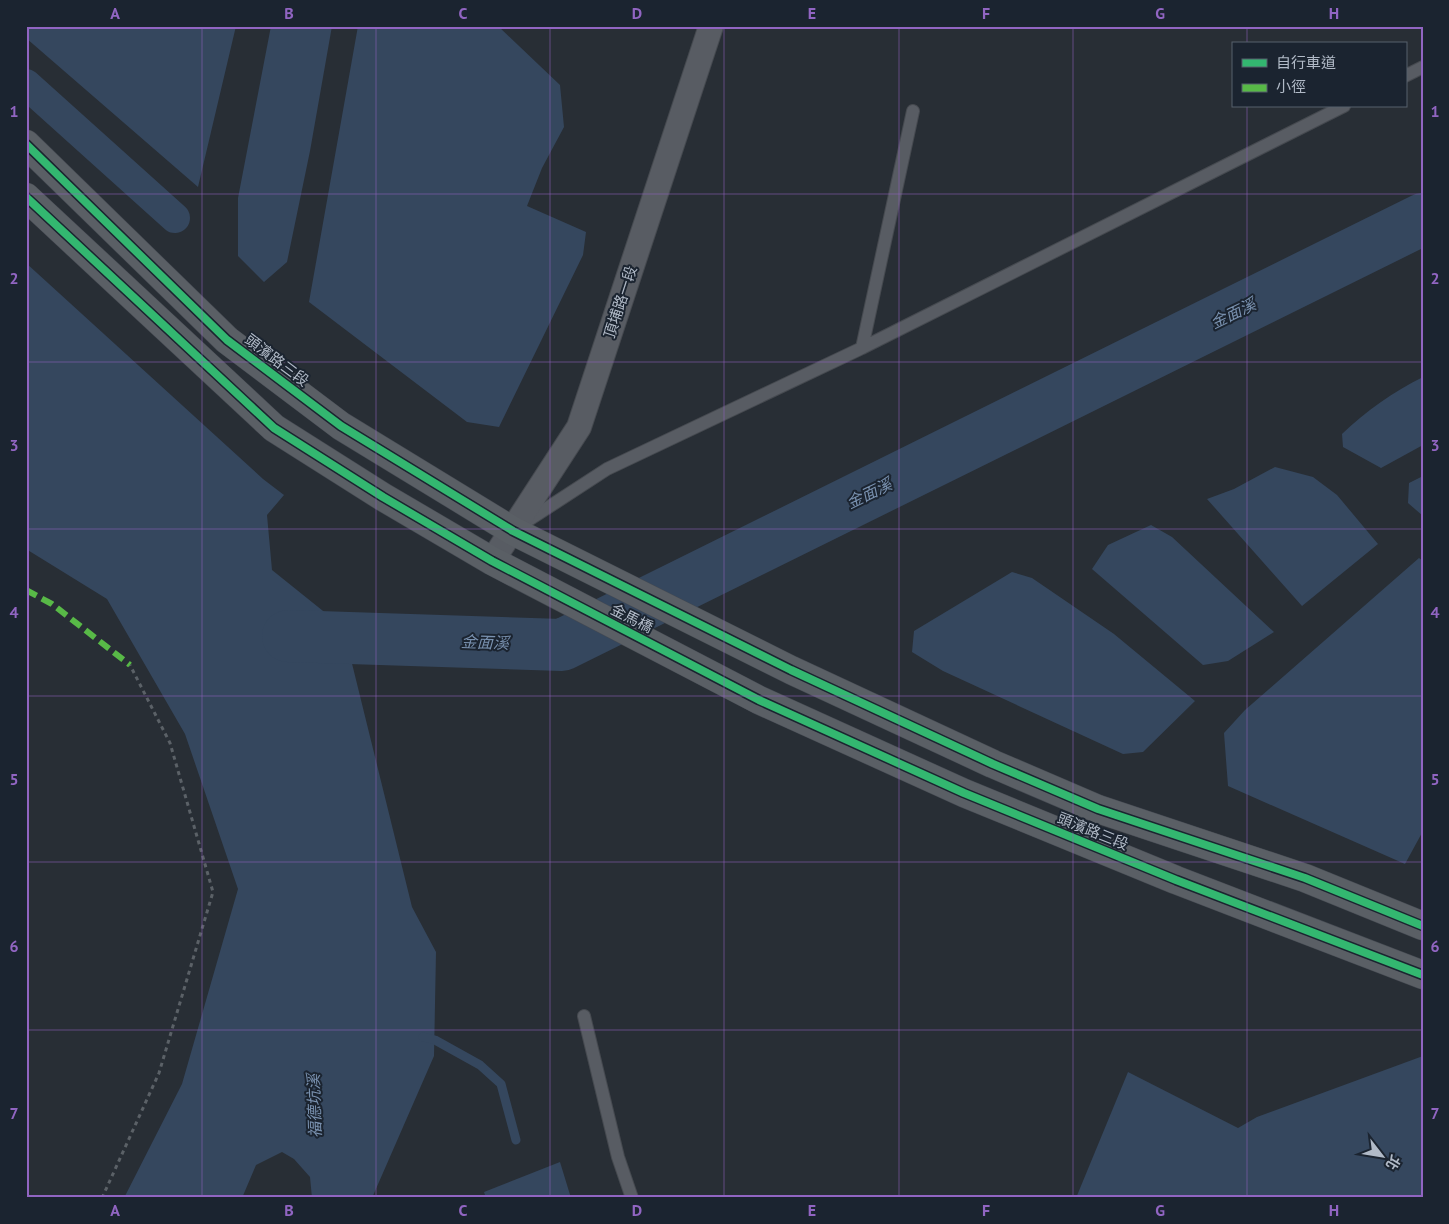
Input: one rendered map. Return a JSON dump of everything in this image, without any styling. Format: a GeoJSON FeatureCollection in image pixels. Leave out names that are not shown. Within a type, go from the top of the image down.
{"type":"FeatureCollection","features":[{"type":"Feature","properties":{"kind":"main road","name":"頭濱路三段"},"geometry":{"type":"LineString","coordinates":[[26,144],[227,340],[342,426],[513,531],[547,549]]}},
{"type":"Feature","properties":{"kind":"main road"},"geometry":{"type":"LineString","coordinates":[[26,198],[274,428],[384,497],[492,561]]}},
{"type":"Feature","properties":{"kind":"main road","name":"金馬橋"},"geometry":{"type":"LineString","coordinates":[[547,549],[792,670]]}},
{"type":"Feature","properties":{"kind":"main road","name":"金馬橋"},"geometry":{"type":"LineString","coordinates":[[492,561],[759,700]]}},
{"type":"Feature","properties":{"kind":"main road","name":"頭濱路三段"},"geometry":{"type":"LineString","coordinates":[[792,670],[950,744],[1098,809],[1305,878],[1423,926]]}},
{"type":"Feature","properties":{"kind":"main road","name":"頭濱路三段"},"geometry":{"type":"LineString","coordinates":[[759,700],[974,797],[1176,880],[1423,974]]}},
{"type":"Feature","properties":{"kind":"street","name":"頂埔路一段"},"geometry":{"type":"LineString","coordinates":[[492,561],[579,426],[711,26]]}},
{"type":"Feature","properties":{"kind":"lane"},"geometry":{"type":"LineString","coordinates":[[1406,76],[1423,67]]}},
{"type":"Feature","properties":{"kind":"lane"},"geometry":{"type":"LineString","coordinates":[[513,531],[607,469],[862,348],[1340,108]]}},
{"type":"Feature","properties":{"kind":"lane"},"geometry":{"type":"LineString","coordinates":[[862,348],[913,111]]}},
{"type":"Feature","properties":{"kind":"lane"},"geometry":{"type":"LineString","coordinates":[[584,1016],[618,1157],[632,1198]]}},
{"type":"Feature","properties":{"kind":"path"},"geometry":{"type":"LineString","coordinates":[[102,1198],[159,1073],[213,892],[170,743],[130,665]]}},
{"type":"Feature","properties":{"kind":"water"},"geometry":{"type":"Polygon","coordinates":[[[26,26],[236,26],[198,187],[26,38],[26,26]]]}},
{"type":"Feature","properties":{"kind":"water"},"geometry":{"type":"Polygon","coordinates":[[[271,26],[332,26],[310,151],[287,262],[264,282],[238,256],[238,198],[271,26]]]}},
{"type":"Feature","properties":{"kind":"water"},"geometry":{"type":"Polygon","coordinates":[[[358,26],[498,26],[560,85],[564,127],[542,168],[527,206],[586,232],[583,255],[499,427],[467,422],[309,302],[358,26]]]}},
{"type":"Feature","properties":{"kind":"water","name":"福德坑溪"},"geometry":{"type":"Polygon","coordinates":[[[26,263],[263,479],[284,495],[267,515],[272,570],[343,627],[412,907],[436,952],[434,1056],[372,1198],[312,1198],[310,1177],[294,1159],[282,1152],[256,1165],[242,1198],[124,1198],[182,1084],[238,889],[185,734],[107,599],[26,549],[26,263]]]}},
{"type":"Feature","properties":{"kind":"water"},"geometry":{"type":"Polygon","coordinates":[[[1423,377],[1423,445],[1381,468],[1343,447],[1342,434],[1351,426],[1380,402],[1423,377]]]}},
{"type":"Feature","properties":{"kind":"water"},"geometry":{"type":"Polygon","coordinates":[[[1275,467],[1313,477],[1337,495],[1378,544],[1302,606],[1207,499],[1234,489],[1275,467]]]}},
{"type":"Feature","properties":{"kind":"water"},"geometry":{"type":"Polygon","coordinates":[[[1423,476],[1423,516],[1408,503],[1409,483],[1423,476]]]}},
{"type":"Feature","properties":{"kind":"water"},"geometry":{"type":"Polygon","coordinates":[[[1151,525],[1172,537],[1274,632],[1228,661],[1203,665],[1092,569],[1108,545],[1151,525]]]}},
{"type":"Feature","properties":{"kind":"water"},"geometry":{"type":"Polygon","coordinates":[[[1419,558],[1423,561],[1423,831],[1405,864],[1228,786],[1224,733],[1245,710],[1419,558]]]}},
{"type":"Feature","properties":{"kind":"water"},"geometry":{"type":"Polygon","coordinates":[[[1012,572],[1032,578],[1114,634],[1195,701],[1143,752],[1123,754],[943,671],[912,652],[914,631],[1012,572]]]}},
{"type":"Feature","properties":{"kind":"water"},"geometry":{"type":"Polygon","coordinates":[[[1423,1056],[1423,1198],[1076,1198],[1128,1072],[1238,1128],[1257,1117],[1423,1056]]]}},
{"type":"Feature","properties":{"kind":"water"},"geometry":{"type":"Polygon","coordinates":[[[560,1162],[571,1198],[486,1198],[484,1192],[560,1162]]]}},
{"type":"Feature","properties":{"kind":"waterway"},"geometry":{"type":"LineString","coordinates":[[26,84],[175,218]]}},
{"type":"Feature","properties":{"kind":"waterway","name":"金面溪"},"geometry":{"type":"LineString","coordinates":[[288,636],[562,645],[1423,219]]}},
{"type":"Feature","properties":{"kind":"waterway"},"geometry":{"type":"LineString","coordinates":[[423,1037],[435,1040],[480,1065],[501,1084],[516,1140]]}},
{"type":"Feature","properties":{"kind":"marked path"},"geometry":{"type":"LineString","coordinates":[[26,590],[52,604],[130,665]]}},
{"type":"Feature","properties":{"kind":"cycle path"},"geometry":{"type":"LineString","coordinates":[[26,144],[227,340],[341,426],[513,531],[791,670],[993,764],[1098,809],[1305,878],[1423,926]]}},
{"type":"Feature","properties":{"kind":"cycle path"},"geometry":{"type":"LineString","coordinates":[[26,197],[274,428],[383,497],[492,561],[759,700],[964,793],[1176,880],[1423,975]]}}]}
